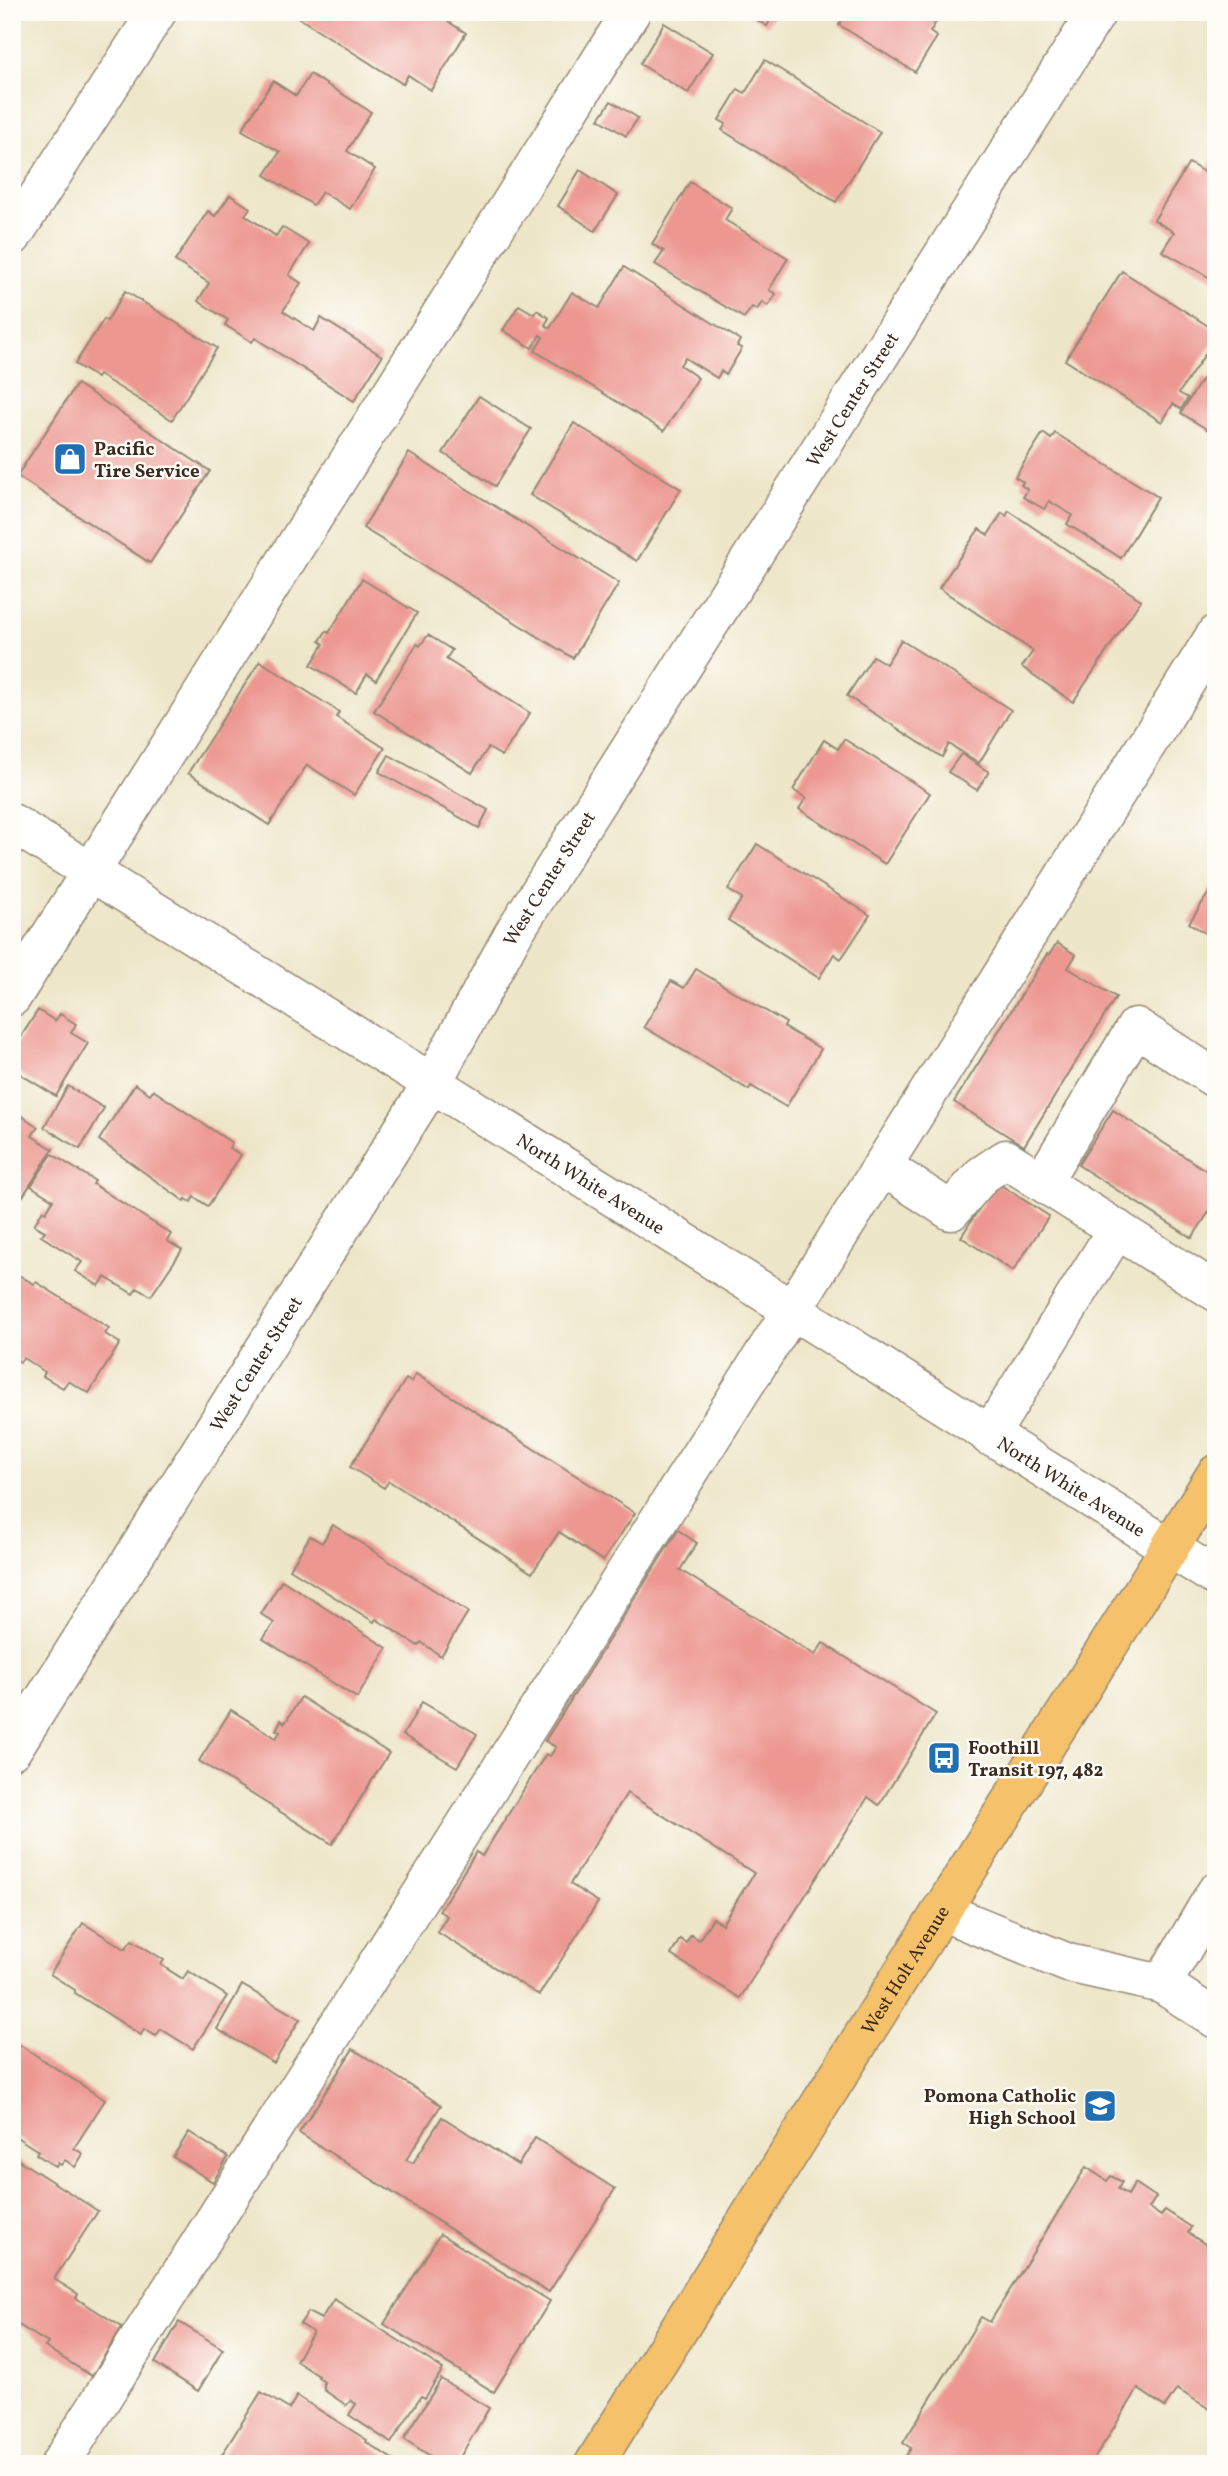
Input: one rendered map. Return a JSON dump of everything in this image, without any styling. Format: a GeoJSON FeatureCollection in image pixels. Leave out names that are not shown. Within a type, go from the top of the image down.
{"type":"FeatureCollection","features":[{"type":"Feature","properties":{"kind":"main road","name":"West Holt Avenue"},"geometry":{"type":"LineString","coordinates":[[594,2464],[1216,1474]]}},
{"type":"Feature","properties":{"kind":"street"},"geometry":{"type":"LineString","coordinates":[[12,237],[157,12]]}},
{"type":"Feature","properties":{"kind":"street"},"geometry":{"type":"LineString","coordinates":[[12,998],[631,12]]}},
{"type":"Feature","properties":{"kind":"street","name":"West Center Street"},"geometry":{"type":"LineString","coordinates":[[12,1750],[432,1083],[513,934],[1097,12]]}},
{"type":"Feature","properties":{"kind":"street"},"geometry":{"type":"LineString","coordinates":[[60,2464],[792,1310],[1216,634]]}},
{"type":"Feature","properties":{"kind":"street","name":"North White Avenue"},"geometry":{"type":"LineString","coordinates":[[12,823],[432,1083],[1216,1577]]}},
{"type":"Feature","properties":{"kind":"street"},"geometry":{"type":"LineString","coordinates":[[1042,1182],[1136,1027],[1216,1079]]}},
{"type":"Feature","properties":{"kind":"street"},"geometry":{"type":"LineString","coordinates":[[882,1166],[951,1212],[982,1175],[1006,1159],[1216,1293]]}},
{"type":"Feature","properties":{"kind":"street"},"geometry":{"type":"LineString","coordinates":[[989,1436],[1117,1229]]}},
{"type":"Feature","properties":{"kind":"street"},"geometry":{"type":"LineString","coordinates":[[1162,1984],[1216,1892]]}},
{"type":"Feature","properties":{"kind":"street"},"geometry":{"type":"LineString","coordinates":[[941,1911],[1068,1963],[1162,1984],[1216,2019]]}},
{"type":"Feature","properties":{"kind":"building"},"geometry":{"type":"Polygon","coordinates":[[[302,12],[433,12],[466,33],[431,90],[408,75],[403,84],[299,18],[302,12]]]}},
{"type":"Feature","properties":{"kind":"building"},"geometry":{"type":"Polygon","coordinates":[[[744,12],[775,12],[767,26],[744,12]]]}},
{"type":"Feature","properties":{"kind":"building"},"geometry":{"type":"Polygon","coordinates":[[[829,12],[937,12],[940,15],[930,32],[937,37],[915,72],[839,25],[842,20],[829,12]]]}},
{"type":"Feature","properties":{"kind":"building"},"geometry":{"type":"Polygon","coordinates":[[[664,23],[713,53],[688,93],[640,64],[664,23]]]}},
{"type":"Feature","properties":{"kind":"building"},"geometry":{"type":"Polygon","coordinates":[[[765,60],[880,132],[836,202],[722,130],[726,124],[719,120],[738,89],[745,93],[765,60]]]}},
{"type":"Feature","properties":{"kind":"building"},"geometry":{"type":"Polygon","coordinates":[[[310,74],[371,112],[347,151],[375,169],[350,209],[322,192],[313,205],[265,175],[280,152],[242,130],[273,81],[296,96],[310,74]]]}},
{"type":"Feature","properties":{"kind":"building"},"geometry":{"type":"Polygon","coordinates":[[[611,101],[638,118],[626,136],[599,119],[611,101]]]}},
{"type":"Feature","properties":{"kind":"building"},"geometry":{"type":"Polygon","coordinates":[[[1216,153],[1216,281],[1162,251],[1174,232],[1154,220],[1189,163],[1204,172],[1216,153]]]}},
{"type":"Feature","properties":{"kind":"building"},"geometry":{"type":"Polygon","coordinates":[[[580,170],[618,195],[595,231],[558,206],[580,170]]]}},
{"type":"Feature","properties":{"kind":"building"},"geometry":{"type":"Polygon","coordinates":[[[690,182],[732,208],[725,220],[788,258],[769,290],[776,294],[768,306],[762,302],[757,310],[752,307],[744,318],[655,264],[664,251],[652,244],[690,182]]]}},
{"type":"Feature","properties":{"kind":"building"},"geometry":{"type":"Polygon","coordinates":[[[230,195],[250,208],[245,215],[276,236],[282,227],[309,244],[289,275],[301,283],[283,311],[314,331],[321,318],[382,356],[354,401],[255,338],[252,342],[225,325],[228,320],[198,301],[209,283],[175,261],[208,211],[215,216],[230,195]]]}},
{"type":"Feature","properties":{"kind":"building"},"geometry":{"type":"Polygon","coordinates":[[[624,267],[740,340],[737,346],[742,348],[726,375],[721,371],[717,378],[685,358],[680,365],[698,378],[664,431],[535,351],[543,337],[540,335],[532,348],[503,330],[519,305],[534,314],[537,310],[549,318],[545,325],[550,328],[572,292],[599,308],[624,267]]]}},
{"type":"Feature","properties":{"kind":"building"},"geometry":{"type":"Polygon","coordinates":[[[1122,271],[1216,331],[1216,338],[1179,393],[1188,398],[1181,409],[1173,404],[1162,422],[1065,360],[1122,271]]]}},
{"type":"Feature","properties":{"kind":"building"},"geometry":{"type":"Polygon","coordinates":[[[125,291],[217,348],[172,420],[99,375],[97,378],[75,364],[104,319],[107,321],[125,291]]]}},
{"type":"Feature","properties":{"kind":"building"},"geometry":{"type":"Polygon","coordinates":[[[1204,376],[1216,384],[1216,435],[1181,413],[1204,376]]]}},
{"type":"Feature","properties":{"kind":"building"},"geometry":{"type":"Polygon","coordinates":[[[77,384],[210,471],[150,563],[17,476],[77,384]]]}},
{"type":"Feature","properties":{"kind":"building"},"geometry":{"type":"Polygon","coordinates":[[[479,396],[531,429],[495,486],[443,453],[479,396]]]}},
{"type":"Feature","properties":{"kind":"building"},"geometry":{"type":"Polygon","coordinates":[[[574,423],[681,489],[637,561],[530,495],[574,423]]]}},
{"type":"Feature","properties":{"kind":"building"},"geometry":{"type":"Polygon","coordinates":[[[1043,433],[1051,439],[1055,433],[1158,497],[1121,558],[1067,524],[1072,515],[1049,501],[1044,509],[1023,497],[1028,490],[1021,485],[1023,482],[1015,477],[1043,433]]]}},
{"type":"Feature","properties":{"kind":"building"},"geometry":{"type":"Polygon","coordinates":[[[409,453],[619,583],[573,658],[363,528],[409,453]]]}},
{"type":"Feature","properties":{"kind":"building"},"geometry":{"type":"Polygon","coordinates":[[[1009,511],[1141,600],[1073,702],[1022,667],[1033,651],[939,588],[979,529],[988,535],[1002,513],[1006,516],[1009,511]]]}},
{"type":"Feature","properties":{"kind":"building"},"geometry":{"type":"Polygon","coordinates":[[[362,579],[417,613],[376,680],[367,674],[356,693],[311,665],[324,644],[320,641],[326,631],[329,633],[362,579]]]}},
{"type":"Feature","properties":{"kind":"building"},"geometry":{"type":"Polygon","coordinates":[[[428,635],[452,650],[446,659],[530,713],[502,756],[488,748],[472,773],[374,711],[417,644],[420,646],[428,635]]]}},
{"type":"Feature","properties":{"kind":"building"},"geometry":{"type":"Polygon","coordinates":[[[901,640],[1011,710],[979,763],[949,744],[942,757],[847,696],[873,656],[886,664],[901,640]]]}},
{"type":"Feature","properties":{"kind":"building"},"geometry":{"type":"Polygon","coordinates":[[[260,661],[339,712],[336,717],[385,748],[354,795],[307,765],[269,825],[188,773],[260,661]]]}},
{"type":"Feature","properties":{"kind":"building"},"geometry":{"type":"Polygon","coordinates":[[[844,739],[930,793],[885,864],[799,809],[806,798],[793,790],[824,740],[838,749],[844,739]]]}},
{"type":"Feature","properties":{"kind":"building"},"geometry":{"type":"Polygon","coordinates":[[[961,754],[989,772],[977,790],[948,772],[961,754]]]}},
{"type":"Feature","properties":{"kind":"building"},"geometry":{"type":"Polygon","coordinates":[[[389,755],[488,810],[479,828],[379,772],[389,755]]]}},
{"type":"Feature","properties":{"kind":"building"},"geometry":{"type":"Polygon","coordinates":[[[757,844],[870,915],[841,959],[834,954],[819,978],[728,920],[742,898],[728,890],[757,844]]]}},
{"type":"Feature","properties":{"kind":"building"},"geometry":{"type":"Polygon","coordinates":[[[1216,882],[1216,940],[1189,923],[1216,882]]]}},
{"type":"Feature","properties":{"kind":"building"},"geometry":{"type":"Polygon","coordinates":[[[1057,943],[1076,955],[1068,968],[1116,997],[1024,1146],[954,1102],[1047,954],[1049,955],[1057,943]]]}},
{"type":"Feature","properties":{"kind":"building"},"geometry":{"type":"Polygon","coordinates":[[[696,969],[786,1023],[784,1027],[821,1049],[786,1107],[751,1086],[749,1090],[644,1027],[671,981],[684,988],[696,969]]]}},
{"type":"Feature","properties":{"kind":"building"},"geometry":{"type":"Polygon","coordinates":[[[38,1010],[55,1021],[60,1014],[76,1024],[71,1033],[88,1043],[56,1096],[12,1069],[12,1051],[38,1010]]]}},
{"type":"Feature","properties":{"kind":"building"},"geometry":{"type":"Polygon","coordinates":[[[135,1084],[150,1094],[153,1090],[232,1143],[229,1148],[241,1155],[208,1206],[194,1197],[191,1202],[186,1199],[184,1201],[99,1140],[135,1084]]]}},
{"type":"Feature","properties":{"kind":"building"},"geometry":{"type":"Polygon","coordinates":[[[68,1086],[104,1108],[80,1149],[44,1127],[68,1086]]]}},
{"type":"Feature","properties":{"kind":"building"},"geometry":{"type":"Polygon","coordinates":[[[12,1109],[38,1127],[32,1136],[53,1149],[23,1196],[12,1189],[12,1109]]]}},
{"type":"Feature","properties":{"kind":"building"},"geometry":{"type":"Polygon","coordinates":[[[1113,1110],[1216,1177],[1216,1201],[1192,1238],[1078,1165],[1113,1110]]]}},
{"type":"Feature","properties":{"kind":"building"},"geometry":{"type":"Polygon","coordinates":[[[52,1154],[171,1234],[167,1241],[182,1250],[151,1296],[137,1288],[133,1294],[105,1277],[99,1286],[75,1271],[82,1262],[41,1236],[45,1231],[34,1225],[53,1200],[31,1186],[52,1154]]]}},
{"type":"Feature","properties":{"kind":"building"},"geometry":{"type":"Polygon","coordinates":[[[996,1182],[1049,1216],[1013,1271],[961,1237],[996,1182]]]}},
{"type":"Feature","properties":{"kind":"building"},"geometry":{"type":"Polygon","coordinates":[[[15,1273],[34,1284],[36,1282],[109,1328],[105,1334],[120,1343],[89,1393],[68,1381],[63,1388],[43,1376],[45,1372],[23,1358],[20,1362],[12,1357],[12,1278],[15,1273]]]}},
{"type":"Feature","properties":{"kind":"building"},"geometry":{"type":"Polygon","coordinates":[[[416,1374],[635,1513],[603,1561],[559,1532],[532,1573],[389,1481],[384,1488],[350,1467],[406,1379],[411,1382],[416,1374]]]}},
{"type":"Feature","properties":{"kind":"building"},"geometry":{"type":"Polygon","coordinates":[[[333,1525],[468,1612],[441,1656],[421,1642],[418,1646],[376,1619],[374,1622],[290,1569],[310,1536],[322,1543],[333,1525]]]}},
{"type":"Feature","properties":{"kind":"building"},"geometry":{"type":"Polygon","coordinates":[[[678,1530],[697,1543],[680,1570],[815,1655],[823,1643],[936,1714],[879,1805],[868,1797],[740,1998],[671,1955],[680,1939],[686,1943],[691,1935],[699,1940],[713,1918],[722,1924],[754,1873],[627,1793],[570,1884],[598,1902],[539,1995],[437,1932],[447,1916],[439,1911],[476,1852],[482,1856],[546,1754],[550,1756],[556,1747],[545,1741],[678,1530]]]}},
{"type":"Feature","properties":{"kind":"building"},"geometry":{"type":"Polygon","coordinates":[[[282,1580],[387,1648],[357,1698],[263,1639],[274,1623],[261,1614],[282,1580]]]}},
{"type":"Feature","properties":{"kind":"building"},"geometry":{"type":"Polygon","coordinates":[[[301,1697],[389,1753],[332,1844],[199,1761],[231,1710],[276,1738],[280,1732],[276,1730],[281,1720],[285,1723],[301,1697]]]}},
{"type":"Feature","properties":{"kind":"building"},"geometry":{"type":"Polygon","coordinates":[[[422,1702],[477,1734],[457,1767],[403,1735],[422,1702]]]}},
{"type":"Feature","properties":{"kind":"building"},"geometry":{"type":"Polygon","coordinates":[[[83,1923],[125,1949],[132,1940],[164,1960],[161,1965],[183,1979],[188,1971],[227,1996],[193,2049],[161,2029],[156,2036],[144,2029],[141,2035],[50,1974],[83,1923]]]}},
{"type":"Feature","properties":{"kind":"building"},"geometry":{"type":"Polygon","coordinates":[[[242,1985],[300,2019],[274,2063],[217,2029],[242,1985]]]}},
{"type":"Feature","properties":{"kind":"building"},"geometry":{"type":"Polygon","coordinates":[[[17,2043],[105,2100],[74,2148],[83,2154],[75,2167],[65,2160],[56,2167],[12,2134],[12,2050],[17,2043]]]}},
{"type":"Feature","properties":{"kind":"building"},"geometry":{"type":"Polygon","coordinates":[[[353,2049],[441,2105],[406,2160],[413,2163],[442,2117],[518,2165],[535,2138],[615,2189],[549,2292],[299,2133],[353,2049]]]}},
{"type":"Feature","properties":{"kind":"building"},"geometry":{"type":"Polygon","coordinates":[[[189,2132],[228,2157],[213,2182],[173,2157],[189,2132]]]}},
{"type":"Feature","properties":{"kind":"building"},"geometry":{"type":"Polygon","coordinates":[[[12,2156],[98,2211],[54,2279],[78,2294],[76,2298],[122,2327],[92,2376],[45,2347],[48,2343],[12,2321],[12,2156]]]}},
{"type":"Feature","properties":{"kind":"building"},"geometry":{"type":"Polygon","coordinates":[[[1086,2167],[1107,2181],[1111,2176],[1122,2182],[1118,2189],[1128,2195],[1135,2183],[1156,2197],[1149,2208],[1161,2216],[1165,2210],[1191,2227],[1188,2233],[1210,2247],[1214,2240],[1216,2242],[1216,2413],[1177,2389],[1165,2407],[1138,2389],[1091,2464],[901,2464],[911,2448],[903,2443],[981,2317],[990,2322],[1086,2167]]]}},
{"type":"Feature","properties":{"kind":"building"},"geometry":{"type":"Polygon","coordinates":[[[440,2234],[550,2301],[494,2392],[384,2324],[440,2234]]]}},
{"type":"Feature","properties":{"kind":"building"},"geometry":{"type":"Polygon","coordinates":[[[334,2299],[443,2369],[425,2398],[421,2396],[391,2443],[349,2415],[356,2404],[350,2400],[346,2405],[324,2390],[324,2382],[319,2376],[296,2361],[313,2332],[300,2324],[308,2312],[321,2319],[334,2299]]]}},
{"type":"Feature","properties":{"kind":"building"},"geometry":{"type":"Polygon","coordinates":[[[179,2322],[223,2349],[198,2391],[155,2363],[179,2322]]]}},
{"type":"Feature","properties":{"kind":"building"},"geometry":{"type":"Polygon","coordinates":[[[441,2379],[489,2408],[456,2464],[443,2464],[404,2439],[441,2379]]]}},
{"type":"Feature","properties":{"kind":"building"},"geometry":{"type":"Polygon","coordinates":[[[261,2392],[289,2409],[297,2396],[400,2464],[216,2464],[261,2392]]]}},
{"type":"Feature","properties":{"kind":"place","name":"Pacific Tire Service"},"geometry":{"type":"Point","coordinates":[70,459]}},
{"type":"Feature","properties":{"kind":"place","name":"Foothill Transit 197, 482"},"geometry":{"type":"Point","coordinates":[944,1758]}},
{"type":"Feature","properties":{"kind":"place","name":"Pomona Catholic High School"},"geometry":{"type":"Point","coordinates":[1100,2106]}}]}
